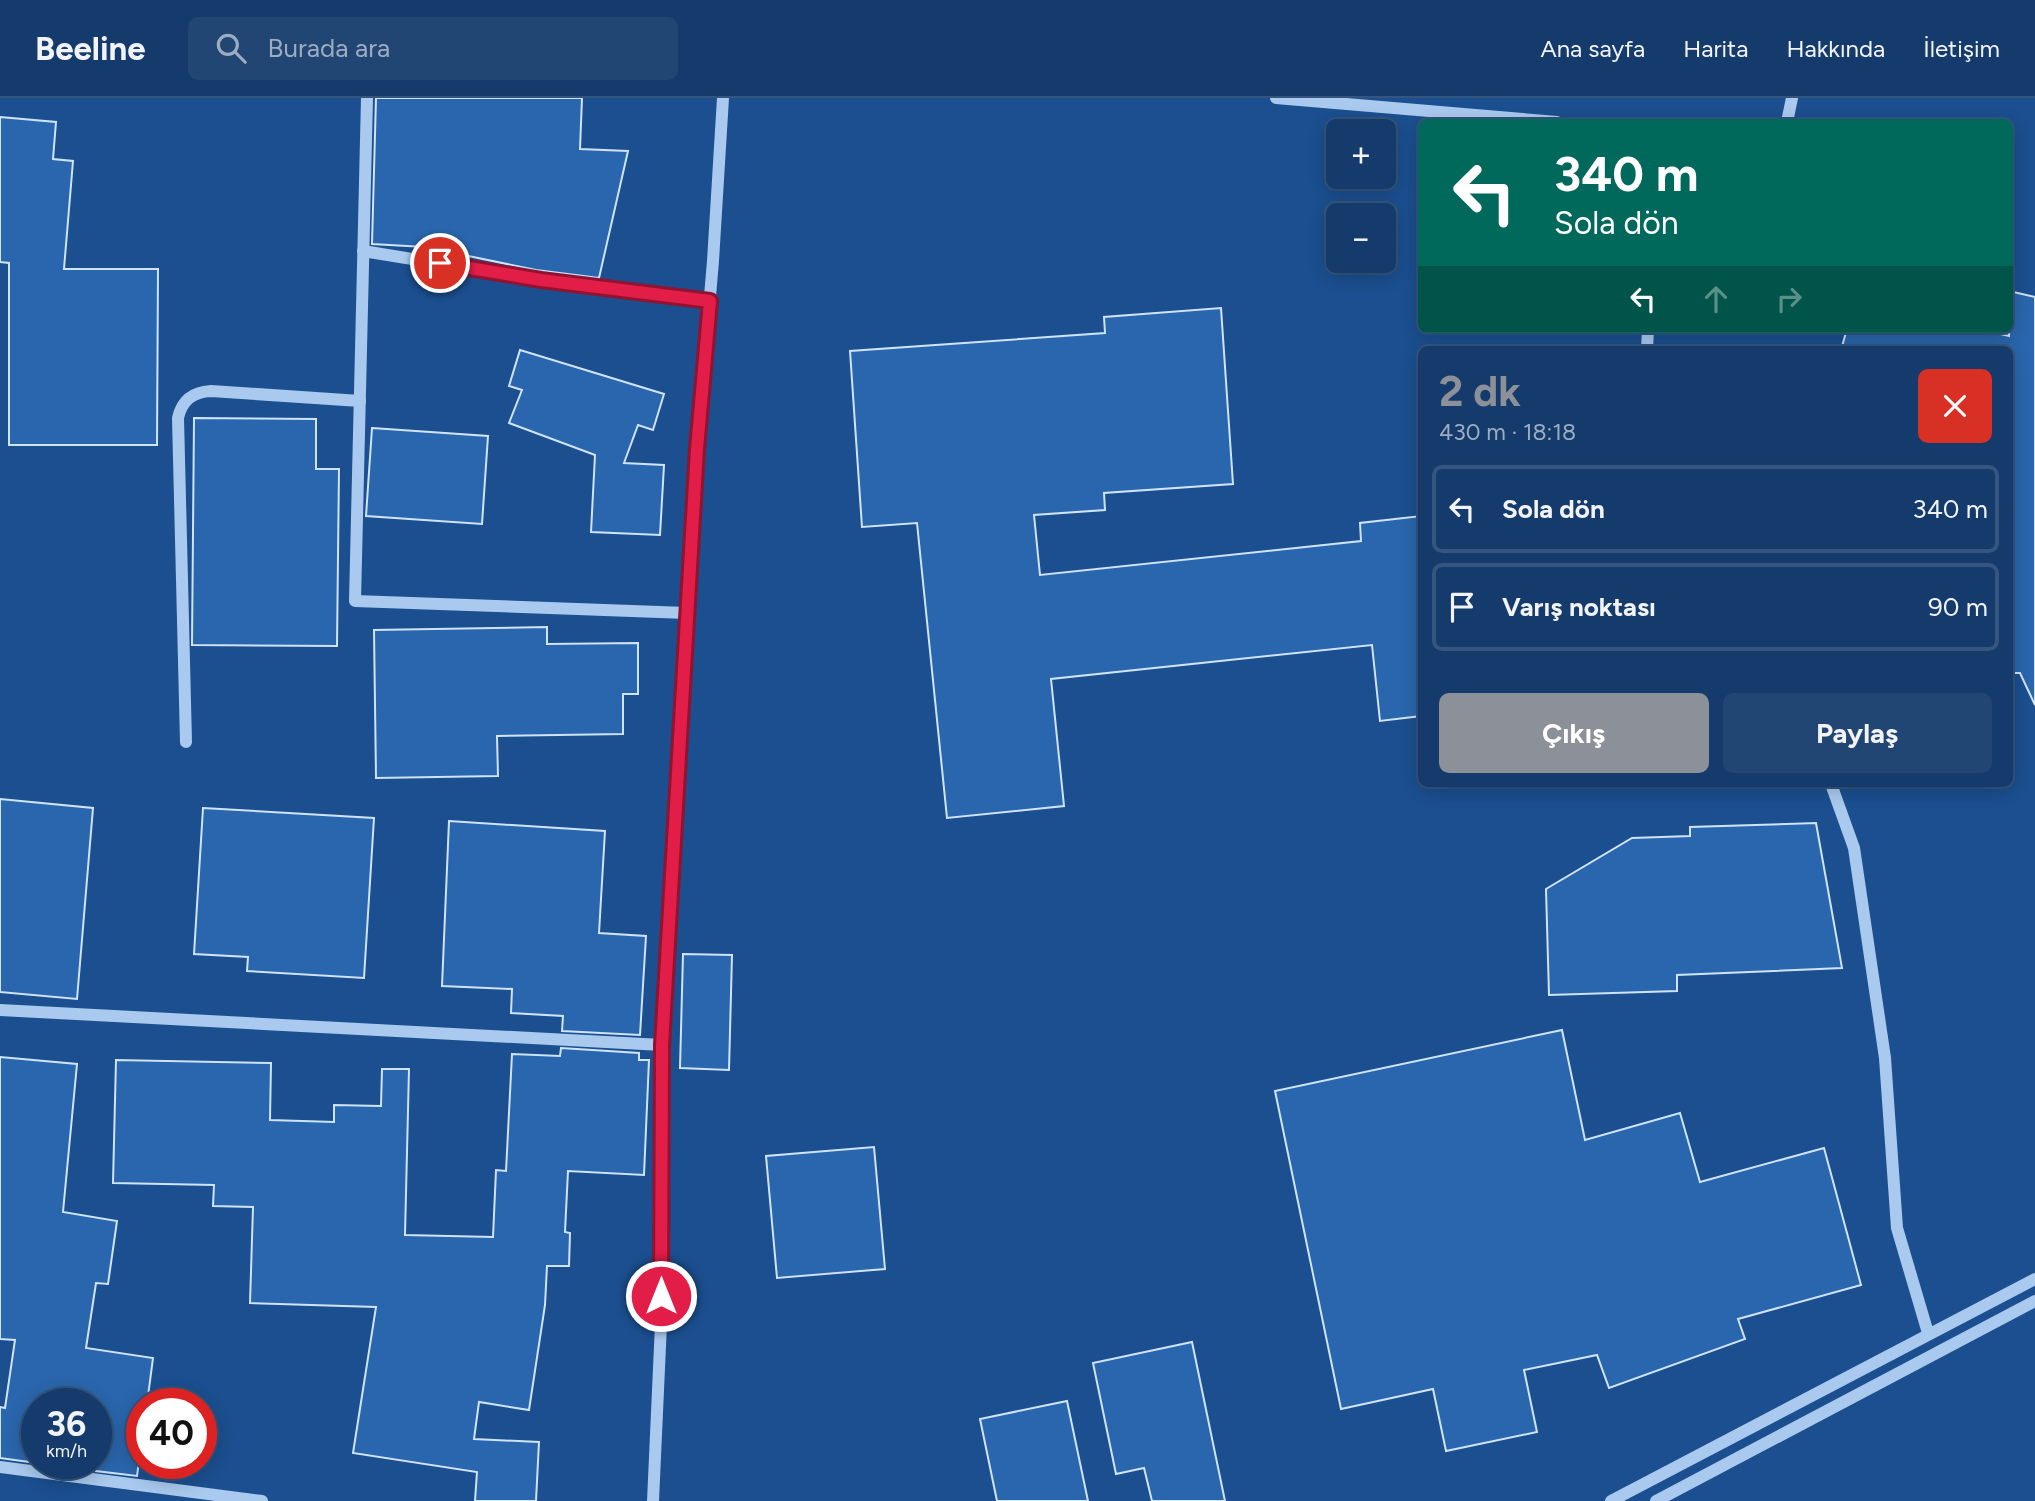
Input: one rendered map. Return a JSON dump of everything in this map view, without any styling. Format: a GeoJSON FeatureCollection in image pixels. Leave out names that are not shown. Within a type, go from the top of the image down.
{"type":"FeatureCollection","features":[{"type":"Feature","properties":{"kind":"street"},"geometry":{"type":"LineString","coordinates":[[367,98],[355,601],[687,613]]}},
{"type":"Feature","properties":{"kind":"street"},"geometry":{"type":"LineString","coordinates":[[653,1501],[661,1324],[662,1045],[697,449],[723,98]]}},
{"type":"Feature","properties":{"kind":"street"},"geometry":{"type":"LineString","coordinates":[[1276,98],[1522,119]]}},
{"type":"Feature","properties":{"kind":"street"},"geometry":{"type":"LineString","coordinates":[[1788,119],[1792,98]]}},
{"type":"Feature","properties":{"kind":"street"},"geometry":{"type":"LineString","coordinates":[[363,251],[541,280],[710,301]]}},
{"type":"Feature","properties":{"kind":"street"},"geometry":{"type":"LineString","coordinates":[[187,742],[178,418],[182,406],[193,394],[211,391],[360,401]]}},
{"type":"Feature","properties":{"kind":"street"},"geometry":{"type":"LineString","coordinates":[[1832,787],[1854,848],[1880,1019],[1897,1228],[1928,1333]]}},
{"type":"Feature","properties":{"kind":"street"},"geometry":{"type":"LineString","coordinates":[[0,1010],[662,1045]]}},
{"type":"Feature","properties":{"kind":"street"},"geometry":{"type":"LineString","coordinates":[[1611,1501],[2035,1279]]}},
{"type":"Feature","properties":{"kind":"street"},"geometry":{"type":"LineString","coordinates":[[2006,1295],[2035,1317]]}},
{"type":"Feature","properties":{"kind":"street"},"geometry":{"type":"LineString","coordinates":[[1656,1501],[2035,1301]]}},
{"type":"Feature","properties":{"kind":"street"},"geometry":{"type":"LineString","coordinates":[[0,1467],[262,1501]]}},
{"type":"Feature","properties":{"kind":"building"},"geometry":{"type":"Polygon","coordinates":[[[376,98],[582,98],[580,149],[628,151],[599,278],[536,270],[425,247],[372,244],[376,98]]]}},
{"type":"Feature","properties":{"kind":"building"},"geometry":{"type":"Polygon","coordinates":[[[0,117],[56,122],[53,159],[73,161],[64,269],[158,269],[157,445],[9,445],[9,263],[0,262],[0,117]]]}},
{"type":"Feature","properties":{"kind":"building"},"geometry":{"type":"Polygon","coordinates":[[[2013,292],[2035,297],[2035,705],[2020,673],[2013,673],[2013,346],[1842,346],[1846,333],[1996,333],[2009,336],[2009,333],[2013,333],[2013,292]]]}},
{"type":"Feature","properties":{"kind":"building"},"geometry":{"type":"Polygon","coordinates":[[[1221,308],[1233,484],[1104,493],[1105,510],[1034,515],[1040,575],[1361,541],[1360,523],[1418,516],[1418,716],[1380,721],[1372,645],[1051,679],[1064,806],[947,818],[917,523],[862,527],[850,351],[1105,333],[1104,317],[1221,308]]]}},
{"type":"Feature","properties":{"kind":"building"},"geometry":{"type":"Polygon","coordinates":[[[520,350],[664,394],[653,430],[638,425],[624,463],[664,465],[660,535],[591,532],[595,455],[509,423],[522,390],[509,386],[520,350]]]}},
{"type":"Feature","properties":{"kind":"building"},"geometry":{"type":"Polygon","coordinates":[[[194,418],[316,419],[316,469],[339,469],[337,646],[192,645],[194,418]]]}},
{"type":"Feature","properties":{"kind":"building"},"geometry":{"type":"Polygon","coordinates":[[[372,428],[488,436],[482,524],[366,516],[372,428]]]}},
{"type":"Feature","properties":{"kind":"building"},"geometry":{"type":"Polygon","coordinates":[[[547,627],[547,644],[638,643],[638,694],[623,694],[623,734],[497,736],[498,776],[376,778],[374,630],[547,627]]]}},
{"type":"Feature","properties":{"kind":"building"},"geometry":{"type":"Polygon","coordinates":[[[0,799],[93,808],[77,999],[0,992],[0,799]]]}},
{"type":"Feature","properties":{"kind":"building"},"geometry":{"type":"Polygon","coordinates":[[[203,808],[374,818],[364,978],[247,971],[248,957],[194,954],[203,808]]]}},
{"type":"Feature","properties":{"kind":"building"},"geometry":{"type":"Polygon","coordinates":[[[449,821],[605,831],[599,933],[646,936],[640,1035],[562,1031],[563,1016],[511,1013],[512,989],[442,986],[449,821]]]}},
{"type":"Feature","properties":{"kind":"building"},"geometry":{"type":"Polygon","coordinates":[[[1816,823],[1842,968],[1677,975],[1677,991],[1549,995],[1546,889],[1632,838],[1690,836],[1690,827],[1816,823]]]}},
{"type":"Feature","properties":{"kind":"building"},"geometry":{"type":"Polygon","coordinates":[[[683,954],[732,955],[729,1070],[680,1068],[683,954]]]}},
{"type":"Feature","properties":{"kind":"building"},"geometry":{"type":"Polygon","coordinates":[[[1562,1030],[1585,1140],[1680,1113],[1700,1182],[1824,1148],[1861,1285],[1738,1319],[1745,1339],[1609,1388],[1597,1355],[1524,1370],[1537,1432],[1446,1451],[1433,1389],[1341,1409],[1275,1091],[1562,1030]]]}},
{"type":"Feature","properties":{"kind":"building"},"geometry":{"type":"Polygon","coordinates":[[[561,1048],[639,1053],[639,1060],[649,1060],[644,1175],[568,1171],[565,1232],[570,1233],[569,1266],[547,1266],[545,1305],[529,1410],[479,1402],[474,1439],[539,1442],[536,1501],[475,1501],[477,1472],[353,1453],[376,1307],[250,1303],[253,1207],[213,1206],[214,1185],[113,1183],[116,1060],[271,1063],[270,1120],[334,1122],[334,1105],[381,1106],[382,1069],[409,1069],[405,1235],[493,1237],[496,1170],[506,1171],[512,1054],[560,1056],[561,1048]]]}},
{"type":"Feature","properties":{"kind":"building"},"geometry":{"type":"Polygon","coordinates":[[[0,1057],[77,1064],[63,1212],[117,1221],[108,1284],[96,1283],[86,1348],[153,1358],[149,1388],[126,1388],[126,1475],[112,1473],[112,1388],[21,1388],[21,1461],[0,1458],[0,1407],[5,1408],[15,1340],[0,1339],[0,1057]]]}},
{"type":"Feature","properties":{"kind":"building"},"geometry":{"type":"Polygon","coordinates":[[[874,1147],[885,1269],[777,1278],[766,1156],[874,1147]]]}},
{"type":"Feature","properties":{"kind":"building"},"geometry":{"type":"Polygon","coordinates":[[[1192,1342],[1225,1501],[1152,1501],[1144,1468],[1116,1474],[1093,1363],[1192,1342]]]}},
{"type":"Feature","properties":{"kind":"building"},"geometry":{"type":"Polygon","coordinates":[[[1067,1401],[1088,1501],[997,1501],[980,1419],[1067,1401]]]}},
{"type":"Feature","properties":{"kind":"route"},"geometry":{"type":"LineString","coordinates":[[440,263],[541,280],[710,301],[687,602],[662,1045],[661,1296]]}}]}
